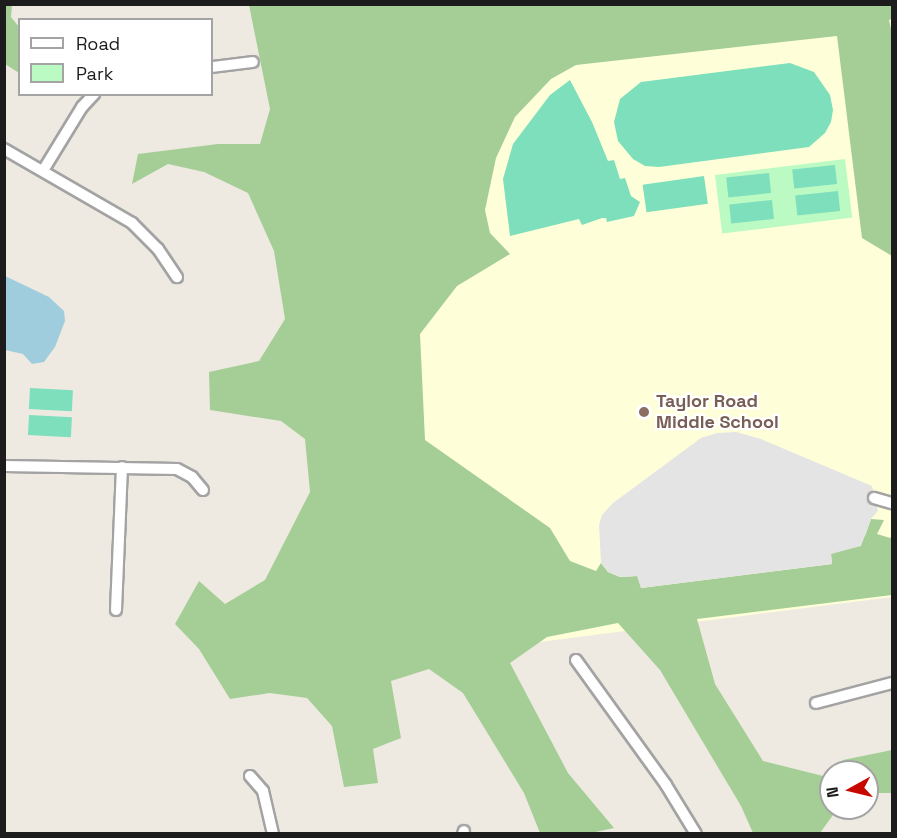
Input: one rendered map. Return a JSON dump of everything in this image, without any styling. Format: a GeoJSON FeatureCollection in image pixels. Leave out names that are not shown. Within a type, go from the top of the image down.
{"type":"FeatureCollection","features":[{"type":"Feature","properties":{"kind":"street"},"geometry":{"type":"LineString","coordinates":[[213,67],[253,62]]}},
{"type":"Feature","properties":{"kind":"street"},"geometry":{"type":"LineString","coordinates":[[44,170],[82,107],[92,96]]}},
{"type":"Feature","properties":{"kind":"street"},"geometry":{"type":"LineString","coordinates":[[4,148],[132,223],[158,249],[177,277]]}},
{"type":"Feature","properties":{"kind":"street"},"geometry":{"type":"LineString","coordinates":[[4,466],[177,469],[192,477],[202,490]]}},
{"type":"Feature","properties":{"kind":"street"},"geometry":{"type":"LineString","coordinates":[[116,610],[122,467]]}},
{"type":"Feature","properties":{"kind":"street"},"geometry":{"type":"LineString","coordinates":[[874,498],[892,503]]}},
{"type":"Feature","properties":{"kind":"street"},"geometry":{"type":"LineString","coordinates":[[576,660],[666,785],[696,834]]}},
{"type":"Feature","properties":{"kind":"street"},"geometry":{"type":"LineString","coordinates":[[816,703],[892,683]]}},
{"type":"Feature","properties":{"kind":"street"},"geometry":{"type":"LineString","coordinates":[[250,776],[263,791],[271,813],[273,834]]}},
{"type":"Feature","properties":{"kind":"shaded area","name":"Taylor Road Middle School"},"geometry":{"type":"Polygon","coordinates":[[[338,5],[892,5],[892,597],[430,656],[338,5]]]}},
{"type":"Feature","properties":{"kind":"shaded area"},"geometry":{"type":"Polygon","coordinates":[[[736,432],[761,439],[872,486],[878,511],[871,519],[861,546],[831,554],[832,564],[641,588],[637,576],[621,577],[608,572],[601,563],[599,525],[602,515],[613,503],[701,438],[717,433],[736,432]]]}},
{"type":"Feature","properties":{"kind":"green space"},"geometry":{"type":"Polygon","coordinates":[[[5,4],[12,5],[11,17],[18,26],[18,72],[5,64],[5,4]]]}},
{"type":"Feature","properties":{"kind":"green space"},"geometry":{"type":"Polygon","coordinates":[[[249,5],[892,5],[892,19],[889,20],[892,33],[892,256],[862,238],[837,36],[576,65],[551,79],[515,117],[496,158],[485,210],[490,233],[510,254],[457,286],[420,334],[425,440],[550,528],[570,561],[596,571],[601,563],[608,572],[620,577],[638,576],[641,588],[832,564],[831,554],[865,536],[871,519],[884,520],[877,534],[890,538],[892,536],[892,595],[697,619],[715,684],[763,761],[819,775],[819,820],[829,820],[820,833],[753,833],[741,806],[660,670],[618,623],[547,637],[510,663],[568,773],[614,828],[591,833],[540,833],[524,793],[463,693],[429,669],[391,681],[401,738],[373,749],[378,783],[344,787],[332,726],[307,698],[270,693],[230,699],[199,649],[175,624],[199,581],[225,604],[265,580],[310,492],[305,439],[281,421],[210,410],[209,372],[259,361],[285,319],[274,251],[248,193],[204,172],[168,164],[132,184],[138,154],[218,144],[260,144],[270,109],[249,5]]]}},
{"type":"Feature","properties":{"kind":"green space"},"geometry":{"type":"Polygon","coordinates":[[[790,63],[814,72],[830,95],[833,110],[831,122],[825,133],[809,147],[659,167],[645,166],[633,159],[618,141],[614,122],[620,99],[641,82],[790,63]]]}},
{"type":"Feature","properties":{"kind":"green space"},"geometry":{"type":"Polygon","coordinates":[[[570,80],[592,122],[608,161],[614,160],[620,179],[625,178],[631,196],[640,202],[634,216],[607,222],[606,218],[602,218],[582,225],[579,219],[510,236],[503,179],[513,144],[550,95],[570,80]]]}},
{"type":"Feature","properties":{"kind":"green space"},"geometry":{"type":"Polygon","coordinates":[[[845,159],[852,218],[722,234],[715,175],[845,159]]]}},
{"type":"Feature","properties":{"kind":"green space"},"geometry":{"type":"Polygon","coordinates":[[[835,165],[837,184],[794,188],[792,169],[835,165]]]}},
{"type":"Feature","properties":{"kind":"green space"},"geometry":{"type":"Polygon","coordinates":[[[769,173],[771,193],[728,197],[726,177],[769,173]]]}},
{"type":"Feature","properties":{"kind":"green space"},"geometry":{"type":"Polygon","coordinates":[[[704,176],[708,204],[647,212],[643,185],[704,176]]]}},
{"type":"Feature","properties":{"kind":"green space"},"geometry":{"type":"Polygon","coordinates":[[[838,191],[840,211],[797,215],[795,195],[838,191]]]}},
{"type":"Feature","properties":{"kind":"green space"},"geometry":{"type":"Polygon","coordinates":[[[772,200],[774,219],[731,223],[729,204],[772,200]]]}},
{"type":"Feature","properties":{"kind":"green space"},"geometry":{"type":"Polygon","coordinates":[[[30,388],[73,390],[72,411],[29,409],[30,388]]]}},
{"type":"Feature","properties":{"kind":"green space"},"geometry":{"type":"Polygon","coordinates":[[[29,415],[72,417],[71,437],[28,435],[29,415]]]}},
{"type":"Feature","properties":{"kind":"green space"},"geometry":{"type":"Polygon","coordinates":[[[892,750],[892,793],[879,793],[879,760],[843,760],[892,750]]]}},
{"type":"Feature","properties":{"kind":"water"},"geometry":{"type":"Polygon","coordinates":[[[5,276],[49,297],[64,311],[65,321],[55,347],[44,362],[32,364],[23,354],[5,350],[5,276]]]}},
{"type":"Feature","properties":{"kind":"place","name":"Taylor Road Middle School"},"geometry":{"type":"Point","coordinates":[644,412]}}]}
